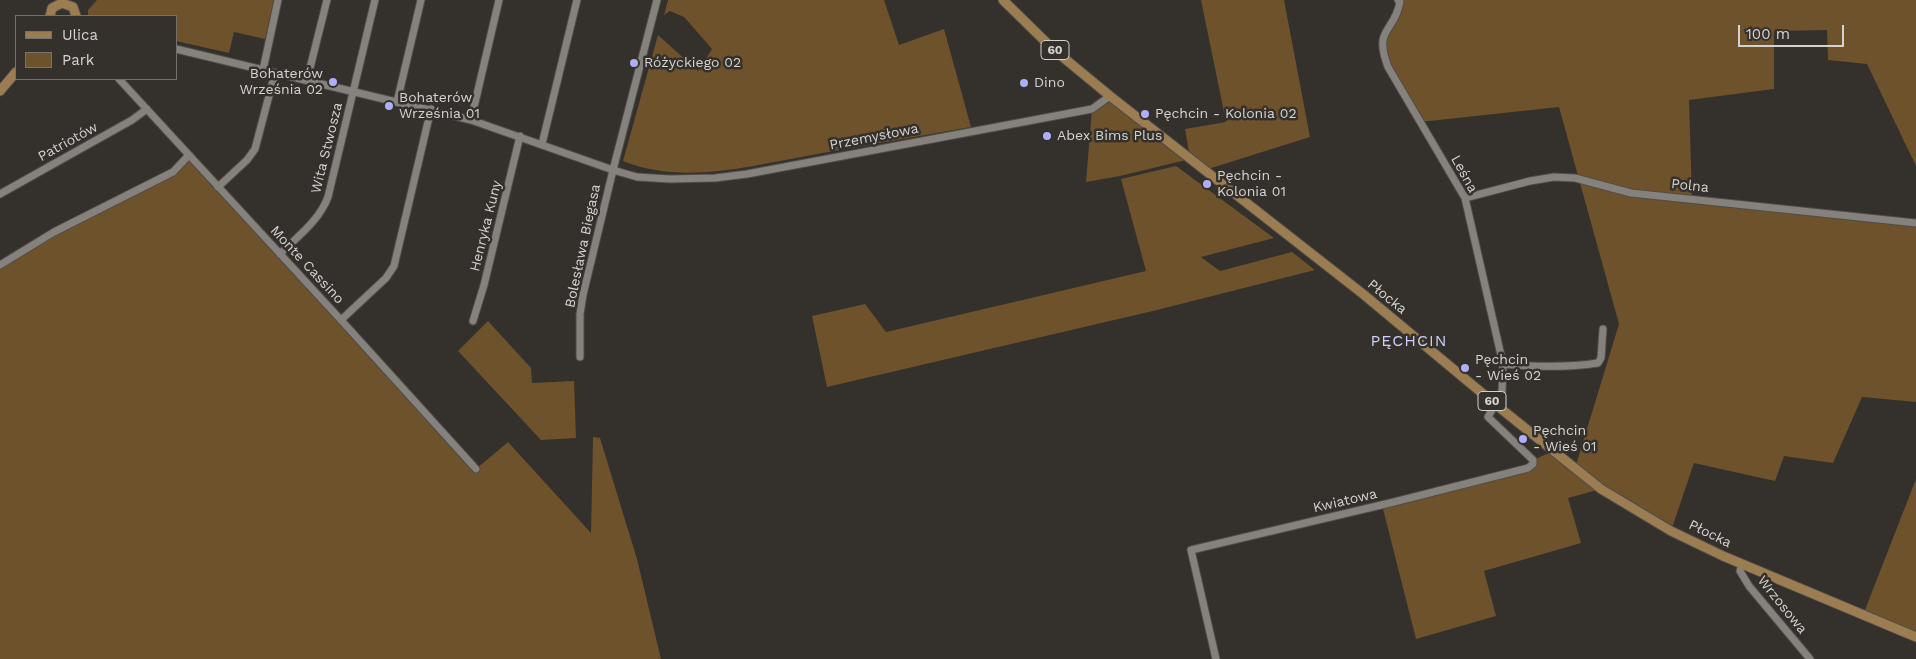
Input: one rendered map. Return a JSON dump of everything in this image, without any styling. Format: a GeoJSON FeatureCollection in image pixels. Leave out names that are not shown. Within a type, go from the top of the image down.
{"type":"FeatureCollection","features":[{"type":"Feature","properties":{"kind":"main road","name":"Płocka"},"geometry":{"type":"LineString","coordinates":[[1003,0],[1053,49],[1110,96],[1363,294],[1495,404],[1601,488],[1671,531],[1742,564],[1916,637]]}},
{"type":"Feature","properties":{"kind":"main road"},"geometry":{"type":"LineString","coordinates":[[51,3],[76,3]]}},
{"type":"Feature","properties":{"kind":"main road"},"geometry":{"type":"LineString","coordinates":[[0,91],[15,73]]}},
{"type":"Feature","properties":{"kind":"street"},"geometry":{"type":"LineString","coordinates":[[264,70],[278,0]]}},
{"type":"Feature","properties":{"kind":"street"},"geometry":{"type":"LineString","coordinates":[[307,80],[327,0]]}},
{"type":"Feature","properties":{"kind":"street","name":"Wita Stwosza"},"geometry":{"type":"LineString","coordinates":[[280,254],[315,221],[323,210],[328,198],[375,0]]}},
{"type":"Feature","properties":{"kind":"street"},"geometry":{"type":"LineString","coordinates":[[397,102],[422,0]]}},
{"type":"Feature","properties":{"kind":"street"},"geometry":{"type":"LineString","coordinates":[[471,120],[499,0]]}},
{"type":"Feature","properties":{"kind":"street"},"geometry":{"type":"LineString","coordinates":[[542,144],[577,0]]}},
{"type":"Feature","properties":{"kind":"street","name":"Bolesława Biegasa"},"geometry":{"type":"LineString","coordinates":[[580,357],[580,314],[583,295],[613,170],[658,0]]}},
{"type":"Feature","properties":{"kind":"street","name":"Leśna"},"geometry":{"type":"LineString","coordinates":[[1398,0],[1400,2],[1398,11],[1382,40],[1382,52],[1388,67],[1465,198],[1503,364],[1502,392],[1495,404]]}},
{"type":"Feature","properties":{"kind":"street","name":"Przemysłowa"},"geometry":{"type":"LineString","coordinates":[[178,49],[431,109],[520,136],[613,170],[637,177],[670,179],[747,174],[1092,109],[1110,96]]}},
{"type":"Feature","properties":{"kind":"street"},"geometry":{"type":"LineString","coordinates":[[218,187],[255,150],[275,73]]}},
{"type":"Feature","properties":{"kind":"street","name":"Monte Cassino"},"geometry":{"type":"LineString","coordinates":[[120,80],[476,470]]}},
{"type":"Feature","properties":{"kind":"street","name":"Patriotów"},"geometry":{"type":"LineString","coordinates":[[0,194],[132,120],[147,109]]}},
{"type":"Feature","properties":{"kind":"street"},"geometry":{"type":"LineString","coordinates":[[341,320],[386,278],[394,266],[431,109]]}},
{"type":"Feature","properties":{"kind":"street","name":"Henryka Kuny"},"geometry":{"type":"LineString","coordinates":[[473,321],[484,286],[520,136]]}},
{"type":"Feature","properties":{"kind":"street"},"geometry":{"type":"LineString","coordinates":[[0,264],[54,232],[173,172],[189,155]]}},
{"type":"Feature","properties":{"kind":"street","name":"Polna"},"geometry":{"type":"LineString","coordinates":[[1465,198],[1530,181],[1554,177],[1575,178],[1631,193],[1916,223]]}},
{"type":"Feature","properties":{"kind":"street"},"geometry":{"type":"LineString","coordinates":[[1503,364],[1543,367],[1598,363],[1602,358],[1603,329]]}},
{"type":"Feature","properties":{"kind":"street","name":"Kwiatowa"},"geometry":{"type":"LineString","coordinates":[[1216,659],[1191,550],[1528,468],[1533,464],[1533,460],[1488,417],[1495,404]]}},
{"type":"Feature","properties":{"kind":"street","name":"Wrzosowa"},"geometry":{"type":"LineString","coordinates":[[1742,564],[1740,571],[1749,586],[1810,659]]}},
{"type":"Feature","properties":{"kind":"green space"},"geometry":{"type":"Polygon","coordinates":[[[97,0],[274,0],[265,39],[234,32],[229,53],[178,41],[178,15],[88,15],[88,10],[97,0]]]}},
{"type":"Feature","properties":{"kind":"green space"},"geometry":{"type":"Polygon","coordinates":[[[668,0],[884,0],[899,45],[944,29],[971,127],[719,171],[695,173],[670,172],[646,168],[623,161],[658,35],[698,71],[712,49],[684,17],[670,11],[664,15],[668,0]]]}},
{"type":"Feature","properties":{"kind":"green space"},"geometry":{"type":"Polygon","coordinates":[[[1201,0],[1284,0],[1310,137],[1205,170],[1190,159],[1086,182],[1092,109],[1110,96],[1190,158],[1185,129],[1226,122],[1201,0]]]}},
{"type":"Feature","properties":{"kind":"green space"},"geometry":{"type":"Polygon","coordinates":[[[1398,0],[1916,0],[1916,166],[1867,64],[1828,60],[1827,30],[1774,31],[1774,89],[1689,100],[1692,199],[1916,223],[1916,402],[1862,397],[1833,463],[1784,456],[1775,481],[1694,463],[1671,531],[1601,489],[1568,498],[1581,543],[1484,571],[1496,616],[1416,639],[1382,505],[1528,468],[1533,460],[1554,451],[1575,468],[1619,324],[1559,107],[1420,122],[1382,52],[1398,0]]]}},
{"type":"Feature","properties":{"kind":"green space"},"geometry":{"type":"Polygon","coordinates":[[[189,155],[476,469],[508,442],[591,533],[593,437],[600,438],[637,559],[661,659],[0,659],[0,265],[173,172],[189,155]]]}},
{"type":"Feature","properties":{"kind":"green space"},"geometry":{"type":"Polygon","coordinates":[[[1176,166],[1274,238],[1201,257],[1220,271],[1292,252],[1315,270],[1157,310],[827,387],[812,316],[865,304],[886,332],[1146,271],[1121,179],[1176,166]]]}},
{"type":"Feature","properties":{"kind":"green space"},"geometry":{"type":"Polygon","coordinates":[[[488,321],[531,368],[532,383],[574,381],[576,438],[541,440],[458,351],[488,321]]]}},
{"type":"Feature","properties":{"kind":"green space"},"geometry":{"type":"Polygon","coordinates":[[[1916,479],[1916,637],[1863,615],[1916,479]]]}},
{"type":"Feature","properties":{"kind":"place","name":"Różyckiego 02"},"geometry":{"type":"Point","coordinates":[634,63]}},
{"type":"Feature","properties":{"kind":"place","name":"Bohaterów Września 02"},"geometry":{"type":"Point","coordinates":[333,82]}},
{"type":"Feature","properties":{"kind":"place","name":"Dino"},"geometry":{"type":"Point","coordinates":[1024,83]}},
{"type":"Feature","properties":{"kind":"place","name":"Bohaterów Września 01"},"geometry":{"type":"Point","coordinates":[389,106]}},
{"type":"Feature","properties":{"kind":"place","name":"Pęchcin - Kolonia 02"},"geometry":{"type":"Point","coordinates":[1145,114]}},
{"type":"Feature","properties":{"kind":"place","name":"Abex Bims Plus"},"geometry":{"type":"Point","coordinates":[1047,136]}},
{"type":"Feature","properties":{"kind":"place","name":"Pęchcin - Kolonia 01"},"geometry":{"type":"Point","coordinates":[1207,184]}},
{"type":"Feature","properties":{"kind":"place","name":"Pęchcin - Wieś 02"},"geometry":{"type":"Point","coordinates":[1465,368]}},
{"type":"Feature","properties":{"kind":"place","name":"Pęchcin - Wieś 01"},"geometry":{"type":"Point","coordinates":[1523,439]}},
{"type":"Feature","properties":{"kind":"district","name":"PĘCHCIN"},"geometry":{"type":"Point","coordinates":[1409,341]}}]}
